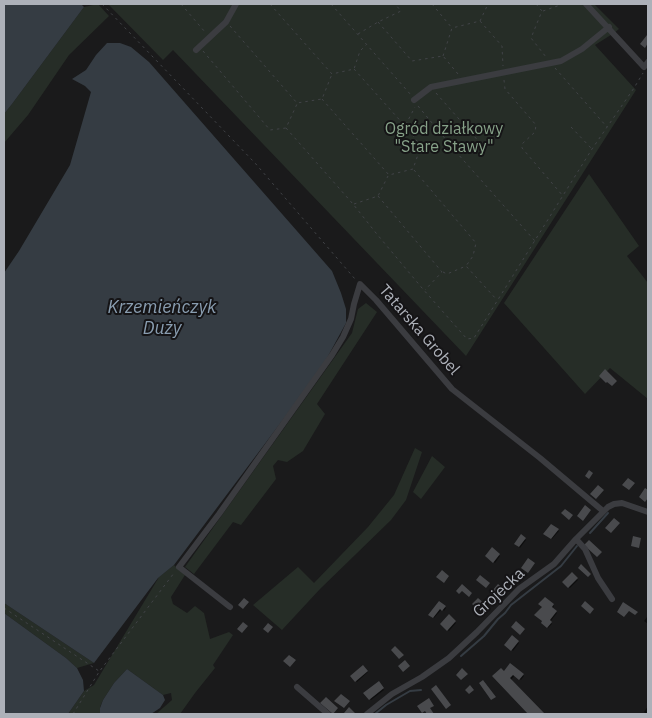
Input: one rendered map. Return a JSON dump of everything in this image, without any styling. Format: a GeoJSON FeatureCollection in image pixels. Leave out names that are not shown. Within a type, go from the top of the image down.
{"type":"FeatureCollection","features":[{"type":"Feature","properties":{"kind":"street"},"geometry":{"type":"LineString","coordinates":[[198,48],[226,22],[236,4]]}},
{"type":"Feature","properties":{"kind":"street"},"geometry":{"type":"LineString","coordinates":[[586,4],[646,64]]}},
{"type":"Feature","properties":{"kind":"street"},"geometry":{"type":"LineString","coordinates":[[414,100],[431,87],[561,61],[582,49],[609,28]]}},
{"type":"Feature","properties":{"kind":"street","name":"Tatarska Grobel"},"geometry":{"type":"LineString","coordinates":[[179,566],[219,514],[335,350],[351,319],[360,284],[452,389],[540,458],[603,511]]}},
{"type":"Feature","properties":{"kind":"street","name":"Grojecka"},"geometry":{"type":"LineString","coordinates":[[367,714],[392,694],[422,677],[449,658],[519,589],[554,564],[603,511],[611,505],[622,503],[648,512]]}},
{"type":"Feature","properties":{"kind":"street"},"geometry":{"type":"LineString","coordinates":[[576,539],[585,549],[598,578],[612,598]]}},
{"type":"Feature","properties":{"kind":"street"},"geometry":{"type":"LineString","coordinates":[[179,566],[230,607]]}},
{"type":"Feature","properties":{"kind":"street"},"geometry":{"type":"LineString","coordinates":[[297,687],[328,714]]}},
{"type":"Feature","properties":{"kind":"path"},"geometry":{"type":"LineString","coordinates":[[102,4],[255,163],[360,284]]}},
{"type":"Feature","properties":{"kind":"path"},"geometry":{"type":"LineString","coordinates":[[181,4],[210,37]]}},
{"type":"Feature","properties":{"kind":"path"},"geometry":{"type":"LineString","coordinates":[[270,4],[332,74]]}},
{"type":"Feature","properties":{"kind":"path"},"geometry":{"type":"LineString","coordinates":[[331,4],[414,100]]}},
{"type":"Feature","properties":{"kind":"path"},"geometry":{"type":"LineString","coordinates":[[358,34],[378,22],[401,12],[396,4]]}},
{"type":"Feature","properties":{"kind":"path"},"geometry":{"type":"LineString","coordinates":[[432,4],[452,28]]}},
{"type":"Feature","properties":{"kind":"path"},"geometry":{"type":"LineString","coordinates":[[480,21],[488,4]]}},
{"type":"Feature","properties":{"kind":"path"},"geometry":{"type":"LineString","coordinates":[[536,4],[542,11]]}},
{"type":"Feature","properties":{"kind":"path"},"geometry":{"type":"LineString","coordinates":[[563,4],[542,11],[531,38],[608,127]]}},
{"type":"Feature","properties":{"kind":"path"},"geometry":{"type":"LineString","coordinates":[[452,28],[480,21]]}},
{"type":"Feature","properties":{"kind":"path"},"geometry":{"type":"LineString","coordinates":[[480,21],[502,46],[505,89],[536,125],[535,132],[522,144],[522,148],[563,196]]}},
{"type":"Feature","properties":{"kind":"path"},"geometry":{"type":"LineString","coordinates":[[226,22],[297,103]]}},
{"type":"Feature","properties":{"kind":"path"},"geometry":{"type":"LineString","coordinates":[[378,22],[412,61],[442,56]]}},
{"type":"Feature","properties":{"kind":"path"},"geometry":{"type":"LineString","coordinates":[[442,56],[452,28]]}},
{"type":"Feature","properties":{"kind":"path"},"geometry":{"type":"LineString","coordinates":[[354,69],[360,51],[366,45]]}},
{"type":"Feature","properties":{"kind":"path"},"geometry":{"type":"LineString","coordinates":[[198,48],[270,130],[286,128]]}},
{"type":"Feature","properties":{"kind":"path"},"geometry":{"type":"LineString","coordinates":[[442,56],[464,80]]}},
{"type":"Feature","properties":{"kind":"path"},"geometry":{"type":"LineString","coordinates":[[286,128],[467,338],[474,338],[592,149],[634,88],[644,72],[646,64]]}},
{"type":"Feature","properties":{"kind":"path"},"geometry":{"type":"LineString","coordinates":[[332,74],[354,69]]}},
{"type":"Feature","properties":{"kind":"path"},"geometry":{"type":"LineString","coordinates":[[354,69],[421,146],[413,170]]}},
{"type":"Feature","properties":{"kind":"path"},"geometry":{"type":"LineString","coordinates":[[322,99],[332,74]]}},
{"type":"Feature","properties":{"kind":"path"},"geometry":{"type":"LineString","coordinates":[[431,87],[482,144]]}},
{"type":"Feature","properties":{"kind":"path"},"geometry":{"type":"LineString","coordinates":[[297,103],[322,99]]}},
{"type":"Feature","properties":{"kind":"path"},"geometry":{"type":"LineString","coordinates":[[322,99],[388,175]]}},
{"type":"Feature","properties":{"kind":"path"},"geometry":{"type":"LineString","coordinates":[[286,128],[297,103]]}},
{"type":"Feature","properties":{"kind":"path"},"geometry":{"type":"LineString","coordinates":[[405,126],[416,104],[535,242]]}},
{"type":"Feature","properties":{"kind":"path"},"geometry":{"type":"LineString","coordinates":[[570,127],[592,149]]}},
{"type":"Feature","properties":{"kind":"path"},"geometry":{"type":"LineString","coordinates":[[388,175],[413,170]]}},
{"type":"Feature","properties":{"kind":"path"},"geometry":{"type":"LineString","coordinates":[[378,196],[442,272],[448,274],[466,266],[473,256],[476,244],[413,170]]}},
{"type":"Feature","properties":{"kind":"path"},"geometry":{"type":"LineString","coordinates":[[353,204],[378,196],[388,175]]}},
{"type":"Feature","properties":{"kind":"path"},"geometry":{"type":"LineString","coordinates":[[466,266],[498,300]]}},
{"type":"Feature","properties":{"kind":"path"},"geometry":{"type":"LineString","coordinates":[[425,291],[442,272]]}},
{"type":"Feature","properties":{"kind":"path"},"geometry":{"type":"LineString","coordinates":[[73,714],[99,672],[179,566]]}},
{"type":"Feature","properties":{"kind":"path"},"geometry":{"type":"LineString","coordinates":[[4,608],[99,672]]}},
{"type":"Feature","properties":{"kind":"green space"},"geometry":{"type":"Polygon","coordinates":[[[98,4],[109,16],[69,55],[28,115],[4,143],[4,114],[84,7],[98,4]]]}},
{"type":"Feature","properties":{"kind":"green space","name":"Ogród działkowy \"Stare Stawy\""},"geometry":{"type":"Polygon","coordinates":[[[108,4],[594,4],[619,29],[595,45],[636,90],[466,356],[173,50],[163,60],[108,4]]]}},
{"type":"Feature","properties":{"kind":"green space"},"geometry":{"type":"Polygon","coordinates":[[[589,174],[639,246],[627,256],[648,283],[648,399],[610,368],[585,394],[504,303],[589,174]]]}},
{"type":"Feature","properties":{"kind":"green space"},"geometry":{"type":"Polygon","coordinates":[[[366,303],[377,312],[317,404],[325,414],[303,451],[287,462],[278,460],[273,466],[276,479],[241,525],[233,522],[194,574],[185,567],[352,333],[358,309],[366,303]]]}},
{"type":"Feature","properties":{"kind":"green space"},"geometry":{"type":"Polygon","coordinates":[[[415,448],[422,452],[406,500],[391,520],[320,589],[282,630],[253,605],[298,567],[314,583],[368,527],[394,495],[415,448]]]}},
{"type":"Feature","properties":{"kind":"green space"},"geometry":{"type":"Polygon","coordinates":[[[432,456],[445,467],[421,499],[413,492],[432,456]]]}},
{"type":"Feature","properties":{"kind":"green space"},"geometry":{"type":"Polygon","coordinates":[[[174,565],[185,575],[171,597],[173,604],[187,613],[195,606],[204,613],[210,639],[229,632],[233,635],[213,665],[215,668],[180,714],[156,714],[172,700],[171,693],[163,695],[127,669],[114,683],[103,700],[100,714],[68,714],[84,691],[94,685],[159,577],[174,565]]]}},
{"type":"Feature","properties":{"kind":"green space"},"geometry":{"type":"Polygon","coordinates":[[[4,603],[94,663],[77,668],[4,613],[4,603]]]}},
{"type":"Feature","properties":{"kind":"water"},"geometry":{"type":"Polygon","coordinates":[[[4,4],[81,4],[84,7],[4,114],[4,4]]]}},
{"type":"Feature","properties":{"kind":"water","name":"Krzemieńczyk Duży"},"geometry":{"type":"Polygon","coordinates":[[[107,43],[120,43],[131,47],[149,62],[332,271],[346,309],[346,323],[321,369],[174,565],[158,578],[94,663],[4,603],[4,273],[70,165],[91,92],[85,86],[72,79],[86,70],[107,43]]]}},
{"type":"Feature","properties":{"kind":"water"},"geometry":{"type":"Polygon","coordinates":[[[4,613],[77,668],[83,680],[84,691],[68,714],[4,714],[4,613]]]}},
{"type":"Feature","properties":{"kind":"water"},"geometry":{"type":"Polygon","coordinates":[[[127,669],[163,695],[165,700],[160,708],[151,714],[100,714],[103,700],[114,683],[127,669]]]}},
{"type":"Feature","properties":{"kind":"building"},"geometry":{"type":"Polygon","coordinates":[[[647,35],[648,43],[645,48],[640,44],[647,35]]]}},
{"type":"Feature","properties":{"kind":"building"},"geometry":{"type":"Polygon","coordinates":[[[605,369],[617,381],[612,386],[599,376],[605,369]]]}},
{"type":"Feature","properties":{"kind":"building"},"geometry":{"type":"Polygon","coordinates":[[[589,470],[593,473],[589,479],[585,476],[589,470]]]}},
{"type":"Feature","properties":{"kind":"building"},"geometry":{"type":"Polygon","coordinates":[[[628,478],[635,483],[629,490],[622,485],[628,478]]]}},
{"type":"Feature","properties":{"kind":"building"},"geometry":{"type":"Polygon","coordinates":[[[598,485],[604,490],[596,499],[590,494],[598,485]]]}},
{"type":"Feature","properties":{"kind":"building"},"geometry":{"type":"Polygon","coordinates":[[[645,488],[648,490],[648,498],[645,502],[639,497],[645,488]]]}},
{"type":"Feature","properties":{"kind":"building"},"geometry":{"type":"Polygon","coordinates":[[[585,505],[591,510],[583,521],[577,516],[585,505]]]}},
{"type":"Feature","properties":{"kind":"building"},"geometry":{"type":"Polygon","coordinates":[[[565,509],[573,515],[569,520],[561,513],[565,509]]]}},
{"type":"Feature","properties":{"kind":"building"},"geometry":{"type":"Polygon","coordinates":[[[614,518],[620,523],[611,533],[605,528],[614,518]]]}},
{"type":"Feature","properties":{"kind":"building"},"geometry":{"type":"Polygon","coordinates":[[[551,524],[559,529],[551,539],[543,534],[551,524]]]}},
{"type":"Feature","properties":{"kind":"building"},"geometry":{"type":"Polygon","coordinates":[[[521,534],[526,538],[519,547],[514,544],[521,534]]]}},
{"type":"Feature","properties":{"kind":"building"},"geometry":{"type":"Polygon","coordinates":[[[633,536],[641,538],[639,548],[631,546],[633,536]]]}},
{"type":"Feature","properties":{"kind":"building"},"geometry":{"type":"Polygon","coordinates":[[[589,540],[602,552],[597,557],[584,545],[589,540]]]}},
{"type":"Feature","properties":{"kind":"building"},"geometry":{"type":"Polygon","coordinates":[[[492,547],[500,554],[493,563],[485,556],[492,547]]]}},
{"type":"Feature","properties":{"kind":"building"},"geometry":{"type":"Polygon","coordinates":[[[528,558],[535,563],[528,573],[521,568],[528,558]]]}},
{"type":"Feature","properties":{"kind":"building"},"geometry":{"type":"Polygon","coordinates":[[[581,564],[591,574],[588,577],[578,568],[581,564]]]}},
{"type":"Feature","properties":{"kind":"building"},"geometry":{"type":"Polygon","coordinates":[[[442,570],[449,576],[444,583],[436,577],[442,570]]]}},
{"type":"Feature","properties":{"kind":"building"},"geometry":{"type":"Polygon","coordinates":[[[572,572],[578,578],[568,588],[562,582],[572,572]]]}},
{"type":"Feature","properties":{"kind":"building"},"geometry":{"type":"Polygon","coordinates":[[[480,575],[490,583],[486,588],[476,580],[480,575]]]}},
{"type":"Feature","properties":{"kind":"building"},"geometry":{"type":"Polygon","coordinates":[[[462,584],[472,593],[469,597],[462,591],[459,594],[456,591],[462,584]]]}},
{"type":"Feature","properties":{"kind":"building"},"geometry":{"type":"Polygon","coordinates":[[[498,584],[505,590],[499,597],[492,591],[498,584]]]}},
{"type":"Feature","properties":{"kind":"building"},"geometry":{"type":"Polygon","coordinates":[[[545,597],[554,604],[552,607],[557,611],[547,628],[534,615],[542,607],[538,604],[545,597]]]}},
{"type":"Feature","properties":{"kind":"building"},"geometry":{"type":"Polygon","coordinates":[[[244,598],[249,602],[243,609],[238,605],[244,598]]]}},
{"type":"Feature","properties":{"kind":"building"},"geometry":{"type":"Polygon","coordinates":[[[478,598],[486,605],[480,611],[472,604],[478,598]]]}},
{"type":"Feature","properties":{"kind":"building"},"geometry":{"type":"Polygon","coordinates":[[[439,601],[446,606],[442,611],[440,609],[433,618],[428,615],[439,601]]]}},
{"type":"Feature","properties":{"kind":"building"},"geometry":{"type":"Polygon","coordinates":[[[585,601],[594,609],[590,614],[581,606],[585,601]]]}},
{"type":"Feature","properties":{"kind":"building"},"geometry":{"type":"Polygon","coordinates":[[[623,602],[638,612],[635,615],[629,611],[624,617],[617,612],[623,602]]]}},
{"type":"Feature","properties":{"kind":"building"},"geometry":{"type":"Polygon","coordinates":[[[449,614],[456,621],[447,631],[440,624],[449,614]]]}},
{"type":"Feature","properties":{"kind":"building"},"geometry":{"type":"Polygon","coordinates":[[[516,621],[525,629],[520,635],[511,627],[516,621]]]}},
{"type":"Feature","properties":{"kind":"building"},"geometry":{"type":"Polygon","coordinates":[[[243,622],[248,626],[242,633],[237,629],[243,622]]]}},
{"type":"Feature","properties":{"kind":"building"},"geometry":{"type":"Polygon","coordinates":[[[268,623],[273,627],[268,633],[263,629],[268,623]]]}},
{"type":"Feature","properties":{"kind":"building"},"geometry":{"type":"Polygon","coordinates":[[[512,635],[519,641],[511,651],[504,645],[512,635]]]}},
{"type":"Feature","properties":{"kind":"building"},"geometry":{"type":"Polygon","coordinates":[[[395,646],[404,655],[399,659],[391,650],[395,646]]]}},
{"type":"Feature","properties":{"kind":"building"},"geometry":{"type":"Polygon","coordinates":[[[289,655],[296,660],[290,667],[283,661],[289,655]]]}},
{"type":"Feature","properties":{"kind":"building"},"geometry":{"type":"Polygon","coordinates":[[[405,660],[410,666],[403,672],[398,666],[405,660]]]}},
{"type":"Feature","properties":{"kind":"building"},"geometry":{"type":"Polygon","coordinates":[[[510,663],[524,674],[519,680],[513,675],[510,678],[545,714],[528,714],[492,676],[501,668],[504,671],[510,663]]]}},
{"type":"Feature","properties":{"kind":"building"},"geometry":{"type":"Polygon","coordinates":[[[363,665],[368,671],[355,682],[350,676],[363,665]]]}},
{"type":"Feature","properties":{"kind":"building"},"geometry":{"type":"Polygon","coordinates":[[[462,668],[468,674],[461,680],[456,675],[462,668]]]}},
{"type":"Feature","properties":{"kind":"building"},"geometry":{"type":"Polygon","coordinates":[[[483,680],[496,697],[491,700],[479,683],[483,680]]]}},
{"type":"Feature","properties":{"kind":"building"},"geometry":{"type":"Polygon","coordinates":[[[379,681],[384,688],[369,700],[363,693],[379,681]]]}},
{"type":"Feature","properties":{"kind":"building"},"geometry":{"type":"Polygon","coordinates":[[[436,685],[451,705],[446,709],[431,689],[436,685]]]}},
{"type":"Feature","properties":{"kind":"building"},"geometry":{"type":"Polygon","coordinates":[[[470,685],[474,690],[469,694],[465,690],[470,685]]]}},
{"type":"Feature","properties":{"kind":"building"},"geometry":{"type":"Polygon","coordinates":[[[341,694],[350,701],[344,708],[334,701],[341,694]]]}},
{"type":"Feature","properties":{"kind":"building"},"geometry":{"type":"Polygon","coordinates":[[[326,697],[338,708],[333,714],[320,703],[326,697]]]}},
{"type":"Feature","properties":{"kind":"building"},"geometry":{"type":"Polygon","coordinates":[[[429,698],[434,706],[430,708],[434,714],[427,714],[425,711],[422,713],[417,706],[429,698]]]}},
{"type":"Feature","properties":{"kind":"building"},"geometry":{"type":"Polygon","coordinates":[[[349,707],[355,713],[344,713],[349,707]]]}},
{"type":"Feature","properties":{"kind":"waterway"},"geometry":{"type":"LineString","coordinates":[[590,533],[608,513]]}},
{"type":"Feature","properties":{"kind":"waterway"},"geometry":{"type":"LineString","coordinates":[[461,656],[484,636],[511,605],[561,566],[577,546]]}},
{"type":"Feature","properties":{"kind":"waterway"},"geometry":{"type":"LineString","coordinates":[[375,714],[410,691],[421,690]]}}]}
